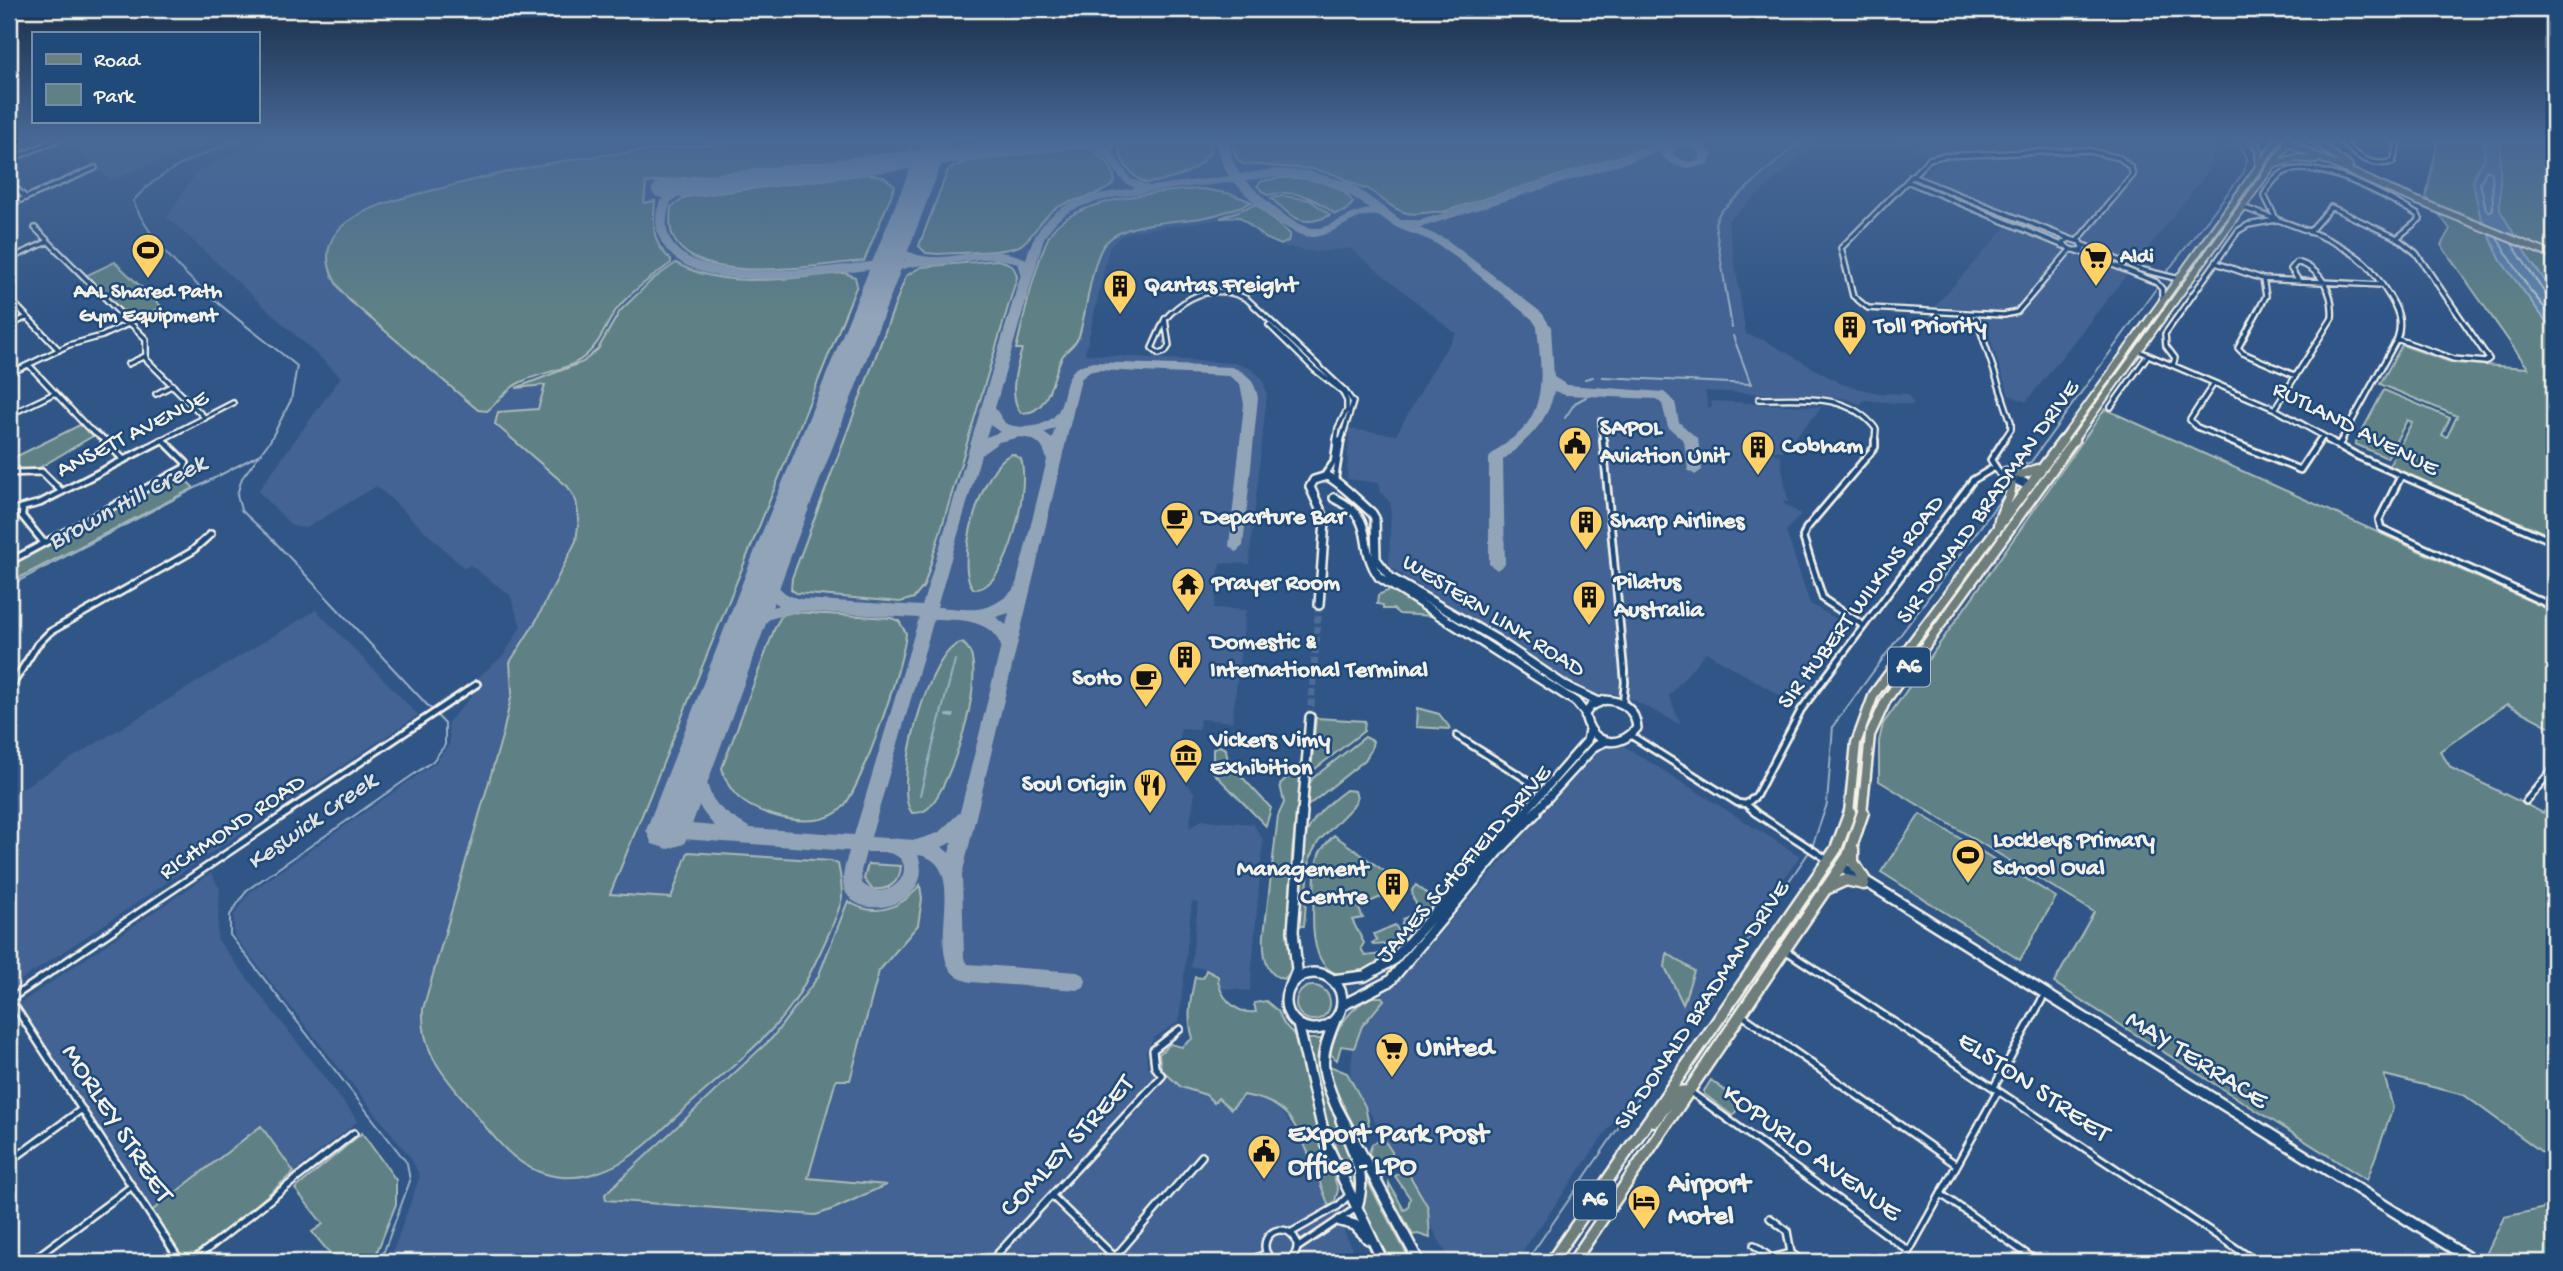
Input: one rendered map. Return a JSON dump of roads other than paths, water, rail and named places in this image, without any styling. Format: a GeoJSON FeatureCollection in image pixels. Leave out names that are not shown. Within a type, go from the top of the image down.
{"type":"FeatureCollection","features":[{"type":"Feature","properties":{"kind":"main road","name":"SIR DONALD BRADMAN DRIVE"},"geometry":{"type":"LineString","coordinates":[[1551,1262],[1836,849],[1850,812],[1856,743],[1868,706],[2027,484],[2136,341],[2237,198]]}},
{"type":"Feature","properties":{"kind":"main road"},"geometry":{"type":"LineString","coordinates":[[2230,208],[2242,207],[2239,198]]}},
{"type":"Feature","properties":{"kind":"main road","name":"SIR DONALD BRADMAN DRIVE"},"geometry":{"type":"LineString","coordinates":[[1573,1262],[1854,843],[1866,793],[1870,735],[1880,712],[2037,489],[2248,198]]}},
{"type":"Feature","properties":{"kind":"main road"},"geometry":{"type":"LineString","coordinates":[[2416,198],[2554,254]]}},
{"type":"Feature","properties":{"kind":"main road"},"geometry":{"type":"LineString","coordinates":[[2420,198],[2464,218],[2531,242],[2554,254]]}},
{"type":"Feature","properties":{"kind":"main road"},"geometry":{"type":"LineString","coordinates":[[2127,351],[2139,351],[2136,341]]}},
{"type":"Feature","properties":{"kind":"main road"},"geometry":{"type":"LineString","coordinates":[[1998,526],[1997,515],[2011,497],[2008,476],[2039,468]]}},
{"type":"Feature","properties":{"kind":"main road"},"geometry":{"type":"LineString","coordinates":[[1854,843],[1853,862],[1864,881]]}},
{"type":"Feature","properties":{"kind":"main road"},"geometry":{"type":"LineString","coordinates":[[1817,877],[1841,866],[1836,849]]}},
{"type":"Feature","properties":{"kind":"main road"},"geometry":{"type":"LineString","coordinates":[[1824,890],[1846,880],[1864,881]]}},
{"type":"Feature","properties":{"kind":"main road"},"geometry":{"type":"LineString","coordinates":[[1634,1144],[1678,1092],[1689,1091]]}},
{"type":"Feature","properties":{"kind":"street"},"geometry":{"type":"LineString","coordinates":[[9,205],[25,198]]}},
{"type":"Feature","properties":{"kind":"street"},"geometry":{"type":"LineString","coordinates":[[1888,198],[1841,248],[1853,296],[1861,304],[1877,309],[2010,315],[2017,312],[2070,250]]}},
{"type":"Feature","properties":{"kind":"street"},"geometry":{"type":"LineString","coordinates":[[1950,198],[2070,250],[2156,282],[2163,292],[2161,305]]}},
{"type":"Feature","properties":{"kind":"street"},"geometry":{"type":"LineString","coordinates":[[1967,198],[2077,241],[2139,269],[2179,279]]}},
{"type":"Feature","properties":{"kind":"street"},"geometry":{"type":"LineString","coordinates":[[2077,241],[2113,198]]}},
{"type":"Feature","properties":{"kind":"street"},"geometry":{"type":"LineString","coordinates":[[2266,198],[2277,220]]}},
{"type":"Feature","properties":{"kind":"street"},"geometry":{"type":"LineString","coordinates":[[2383,198],[2418,215],[2420,219],[2397,238]]}},
{"type":"Feature","properties":{"kind":"street"},"geometry":{"type":"LineString","coordinates":[[2242,207],[2345,248],[2359,258],[2382,285],[2400,318],[2397,339],[2338,446]]}},
{"type":"Feature","properties":{"kind":"street"},"geometry":{"type":"LineString","coordinates":[[2309,233],[2331,207],[2397,238],[2416,253],[2489,359],[2485,362],[2454,359],[2397,339]]}},
{"type":"Feature","properties":{"kind":"street"},"geometry":{"type":"LineString","coordinates":[[2173,365],[2175,358],[2166,346],[2165,334],[2242,228],[2277,220]]}},
{"type":"Feature","properties":{"kind":"street"},"geometry":{"type":"LineString","coordinates":[[35,228],[146,339],[145,356],[205,418]]}},
{"type":"Feature","properties":{"kind":"street"},"geometry":{"type":"LineString","coordinates":[[2064,246],[2064,241],[2070,239]]}},
{"type":"Feature","properties":{"kind":"street"},"geometry":{"type":"LineString","coordinates":[[9,259],[47,242]]}},
{"type":"Feature","properties":{"kind":"street"},"geometry":{"type":"LineString","coordinates":[[2078,251],[2083,250],[2083,245]]}},
{"type":"Feature","properties":{"kind":"street"},"geometry":{"type":"LineString","coordinates":[[2275,409],[2332,318],[2331,298],[2322,282],[2311,267],[2299,262],[2293,263],[2291,269],[2300,281]]}},
{"type":"Feature","properties":{"kind":"street"},"geometry":{"type":"LineString","coordinates":[[2216,263],[2263,279],[2382,285]]}},
{"type":"Feature","properties":{"kind":"street"},"geometry":{"type":"LineString","coordinates":[[2263,279],[2266,296],[2238,348],[2243,353],[2296,376]]}},
{"type":"Feature","properties":{"kind":"street"},"geometry":{"type":"LineString","coordinates":[[1165,319],[1169,346],[1165,352],[1159,354],[1153,351],[1152,345],[1165,319],[1184,302],[1219,289],[1242,296],[1353,401],[1342,436],[1335,479],[1342,489],[1334,498],[1315,496]]}},
{"type":"Feature","properties":{"kind":"street"},"geometry":{"type":"LineString","coordinates":[[9,298],[59,350]]}},
{"type":"Feature","properties":{"kind":"street"},"geometry":{"type":"LineString","coordinates":[[1975,314],[2011,422],[2011,429],[1991,455],[1995,467],[2000,474],[2037,489]]}},
{"type":"Feature","properties":{"kind":"street"},"geometry":{"type":"LineString","coordinates":[[9,326],[27,317]]}},
{"type":"Feature","properties":{"kind":"street"},"geometry":{"type":"LineString","coordinates":[[1265,318],[1283,340],[1346,397],[1348,407],[1338,428],[1334,462],[1323,477]]}},
{"type":"Feature","properties":{"kind":"street"},"geometry":{"type":"LineString","coordinates":[[9,374],[59,350],[102,336],[130,323]]}},
{"type":"Feature","properties":{"kind":"street","name":"RUTLAND AVENUE"},"geometry":{"type":"LineString","coordinates":[[2139,351],[2275,409],[2338,446],[2554,542]]}},
{"type":"Feature","properties":{"kind":"street","name":"SIR DONALD BRADMAN DRIVE"},"geometry":{"type":"LineString","coordinates":[[2111,407],[2148,355]]}},
{"type":"Feature","properties":{"kind":"street"},"geometry":{"type":"LineString","coordinates":[[128,364],[145,356]]}},
{"type":"Feature","properties":{"kind":"street"},"geometry":{"type":"LineString","coordinates":[[29,365],[124,460]]}},
{"type":"Feature","properties":{"kind":"street"},"geometry":{"type":"LineString","coordinates":[[2214,383],[2190,420],[2197,427],[2301,470],[2322,437]]}},
{"type":"Feature","properties":{"kind":"street"},"geometry":{"type":"LineString","coordinates":[[156,394],[173,385]]}},
{"type":"Feature","properties":{"kind":"street"},"geometry":{"type":"LineString","coordinates":[[9,415],[55,393]]}},
{"type":"Feature","properties":{"kind":"street"},"geometry":{"type":"LineString","coordinates":[[1759,399],[1841,404],[1863,413],[1876,429],[1875,447],[1806,529],[1803,537],[1823,599],[1864,626]]}},
{"type":"Feature","properties":{"kind":"street","name":"ANSETT AVENUE"},"geometry":{"type":"LineString","coordinates":[[9,511],[62,492],[233,403]]}},
{"type":"Feature","properties":{"kind":"street"},"geometry":{"type":"LineString","coordinates":[[1601,421],[1625,682],[1623,703]]}},
{"type":"Feature","properties":{"kind":"street"},"geometry":{"type":"LineString","coordinates":[[9,562],[184,468],[186,463],[163,440]]}},
{"type":"Feature","properties":{"kind":"street"},"geometry":{"type":"LineString","coordinates":[[1995,467],[2027,484]]}},
{"type":"Feature","properties":{"kind":"street","name":"SIR HUBERT WILKINS ROAD"},"geometry":{"type":"LineString","coordinates":[[1746,804],[1756,796],[1801,710],[1973,480],[1995,467]]}},
{"type":"Feature","properties":{"kind":"street"},"geometry":{"type":"LineString","coordinates":[[9,473],[37,469],[44,472],[62,492]]}},
{"type":"Feature","properties":{"kind":"street"},"geometry":{"type":"LineString","coordinates":[[2401,476],[2379,520],[2381,528],[2554,607]]}},
{"type":"Feature","properties":{"kind":"street"},"geometry":{"type":"LineString","coordinates":[[1319,605],[1325,520],[1310,486],[1314,480],[1323,477],[1335,479]]}},
{"type":"Feature","properties":{"kind":"street","name":"WESTERN LINK ROAD"},"geometry":{"type":"LineString","coordinates":[[1342,489],[1367,506],[1373,515],[1376,559],[1391,578],[1496,639],[1567,687],[1597,701]]}},
{"type":"Feature","properties":{"kind":"street","name":"WESTERN LINK ROAD"},"geometry":{"type":"LineString","coordinates":[[1334,498],[1351,505],[1363,519],[1366,527],[1367,558],[1379,577],[1576,702],[1585,713]]}},
{"type":"Feature","properties":{"kind":"street"},"geometry":{"type":"LineString","coordinates":[[23,508],[22,516],[44,543]]}},
{"type":"Feature","properties":{"kind":"street"},"geometry":{"type":"LineString","coordinates":[[9,690],[21,678],[31,651],[50,632],[191,552],[211,534]]}},
{"type":"Feature","properties":{"kind":"street","name":"RICHMOND ROAD"},"geometry":{"type":"LineString","coordinates":[[9,1000],[477,684]]}},
{"type":"Feature","properties":{"kind":"street"},"geometry":{"type":"LineString","coordinates":[[1610,699],[1623,703],[1636,719],[1637,728],[1632,736],[1621,742],[1607,741],[1588,730],[1585,713],[1597,701],[1610,699]]}},
{"type":"Feature","properties":{"kind":"street"},"geometry":{"type":"LineString","coordinates":[[1310,717],[1293,931],[1297,970],[1286,996],[1287,1009],[1298,1024],[1322,1131],[1349,1195],[1383,1262]]}},
{"type":"Feature","properties":{"kind":"street","name":"JAMES SCHOFIELD DRIVE"},"geometry":{"type":"LineString","coordinates":[[1332,980],[1365,979],[1383,970],[1545,791],[1587,741],[1588,730]]}},
{"type":"Feature","properties":{"kind":"street"},"geometry":{"type":"LineString","coordinates":[[1457,736],[1545,791]]}},
{"type":"Feature","properties":{"kind":"street"},"geometry":{"type":"LineString","coordinates":[[1632,736],[1738,803],[1746,804],[1760,817],[1828,860]]}},
{"type":"Feature","properties":{"kind":"street","name":"JAMES SCHOFIELD DRIVE"},"geometry":{"type":"LineString","coordinates":[[1343,1004],[1390,981],[1500,849],[1549,799],[1595,746],[1607,741]]}},
{"type":"Feature","properties":{"kind":"street"},"geometry":{"type":"LineString","coordinates":[[2526,801],[2553,771]]}},
{"type":"Feature","properties":{"kind":"street","name":"MAY TERRACE"},"geometry":{"type":"LineString","coordinates":[[1841,866],[2475,1262]]}},
{"type":"Feature","properties":{"kind":"street","name":"ELSTON STREET"},"geometry":{"type":"LineString","coordinates":[[1784,950],[2257,1262]]}},
{"type":"Feature","properties":{"kind":"street"},"geometry":{"type":"LineString","coordinates":[[1291,986],[1301,977],[1312,974],[1332,980],[1339,987],[1343,1004],[1324,1045],[1322,1060],[1325,1079],[1361,1167],[1363,1190],[1356,1209],[1297,1248],[1293,1257],[1284,1262],[1274,1260],[1267,1252],[1266,1242],[1271,1233],[1279,1229],[1292,1232],[1338,1206],[1349,1195]]}},
{"type":"Feature","properties":{"kind":"street"},"geometry":{"type":"LineString","coordinates":[[1903,1262],[1957,1165],[2045,994]]}},
{"type":"Feature","properties":{"kind":"street","name":"MORLEY STREET"},"geometry":{"type":"LineString","coordinates":[[16,1008],[181,1262]]}},
{"type":"Feature","properties":{"kind":"street"},"geometry":{"type":"LineString","coordinates":[[1740,1013],[1957,1165]]}},
{"type":"Feature","properties":{"kind":"street"},"geometry":{"type":"LineString","coordinates":[[1298,1024],[1321,1028],[1335,1020]]}},
{"type":"Feature","properties":{"kind":"street","name":"COMLEY STREET"},"geometry":{"type":"LineString","coordinates":[[990,1262],[1161,1076],[1155,1067],[1153,1051],[1180,1029]]}},
{"type":"Feature","properties":{"kind":"street","name":"KOPURLO AVENUE"},"geometry":{"type":"LineString","coordinates":[[1689,1091],[1909,1251]]}},
{"type":"Feature","properties":{"kind":"street"},"geometry":{"type":"LineString","coordinates":[[1336,1106],[1419,1262]]}},
{"type":"Feature","properties":{"kind":"street"},"geometry":{"type":"LineString","coordinates":[[9,1162],[82,1109]]}},
{"type":"Feature","properties":{"kind":"street"},"geometry":{"type":"LineString","coordinates":[[191,1262],[355,1133]]}},
{"type":"Feature","properties":{"kind":"street"},"geometry":{"type":"LineString","coordinates":[[1052,1196],[1117,1260],[1202,1156]]}},
{"type":"Feature","properties":{"kind":"street"},"geometry":{"type":"LineString","coordinates":[[30,1262],[131,1186]]}},
{"type":"Feature","properties":{"kind":"street"},"geometry":{"type":"LineString","coordinates":[[1941,1194],[2038,1262]]}},
{"type":"Feature","properties":{"kind":"street"},"geometry":{"type":"LineString","coordinates":[[1770,1218],[1787,1231],[1791,1253],[1803,1262]]}},
{"type":"Feature","properties":{"kind":"street"},"geometry":{"type":"LineString","coordinates":[[1340,1221],[1360,1230],[1377,1251]]}},
{"type":"Feature","properties":{"kind":"street"},"geometry":{"type":"LineString","coordinates":[[1292,1232],[1297,1248]]}},
{"type":"Feature","properties":{"kind":"street"},"geometry":{"type":"LineString","coordinates":[[1754,1245],[1771,1258],[1791,1253]]}},
{"type":"Feature","properties":{"kind":"street"},"geometry":{"type":"LineString","coordinates":[[1247,1262],[1267,1252]]}},
{"type":"Feature","properties":{"kind":"water"},"geometry":{"type":"Polygon","coordinates":[[[2476,198],[2500,198],[2500,210],[2527,256],[2554,293],[2554,332],[2501,261],[2480,215],[2476,198]]]}},
{"type":"Feature","properties":{"kind":"waterway"},"geometry":{"type":"LineString","coordinates":[[136,198],[133,201],[146,226],[183,271],[228,312],[297,366],[291,400],[260,454]]}},
{"type":"Feature","properties":{"kind":"waterway"},"geometry":{"type":"LineString","coordinates":[[1732,328],[1715,223],[1720,212],[1735,198]]}},
{"type":"Feature","properties":{"kind":"waterway"},"geometry":{"type":"LineString","coordinates":[[2166,273],[2224,198]]}},
{"type":"Feature","properties":{"kind":"waterway"},"geometry":{"type":"LineString","coordinates":[[2018,467],[2031,462],[2155,290]]}},
{"type":"Feature","properties":{"kind":"waterway"},"geometry":{"type":"LineString","coordinates":[[1602,377],[1751,384],[1733,336]]}},
{"type":"Feature","properties":{"kind":"waterway"},"geometry":{"type":"LineString","coordinates":[[1585,379],[1593,377]]}},
{"type":"Feature","properties":{"kind":"waterway"},"geometry":{"type":"LineString","coordinates":[[1565,418],[1575,403],[1586,397]]}},
{"type":"Feature","properties":{"kind":"waterway","name":"Brown Hill Creek"},"geometry":{"type":"LineString","coordinates":[[9,586],[260,454]]}},
{"type":"Feature","properties":{"kind":"waterway","name":"Keswick Creek"},"geometry":{"type":"LineString","coordinates":[[260,454],[242,478],[237,495],[241,510],[274,541],[445,724],[445,745],[433,761],[247,890],[230,915],[230,935],[407,1163],[410,1181],[380,1262]]}},
{"type":"Feature","properties":{"kind":"waterway"},"geometry":{"type":"LineString","coordinates":[[1812,847],[1827,804],[1833,726],[2004,495],[2005,485]]}},
{"type":"Feature","properties":{"kind":"waterway"},"geometry":{"type":"LineString","coordinates":[[920,795],[955,660]]}},
{"type":"Feature","properties":{"kind":"waterway"},"geometry":{"type":"LineString","coordinates":[[947,715],[954,715]]}},
{"type":"Feature","properties":{"kind":"waterway"},"geometry":{"type":"LineString","coordinates":[[947,716],[953,717]]}},
{"type":"Feature","properties":{"kind":"waterway"},"geometry":{"type":"LineString","coordinates":[[1702,1007],[1809,852]]}},
{"type":"Feature","properties":{"kind":"waterway"},"geometry":{"type":"LineString","coordinates":[[1526,1262],[1678,1041]]}},
{"type":"Feature","properties":{"kind":"tunnel"},"geometry":{"type":"LineString","coordinates":[[1310,717],[1319,605]]}},
{"type":"Feature","properties":{"kind":"place","name":"AAL Shared Path Gym Equipment"},"geometry":{"type":"Point","coordinates":[148,280]}},
{"type":"Feature","properties":{"kind":"place","name":"Aldi"},"geometry":{"type":"Point","coordinates":[2096,288]}},
{"type":"Feature","properties":{"kind":"place","name":"Qantas Freight"},"geometry":{"type":"Point","coordinates":[1120,316]}},
{"type":"Feature","properties":{"kind":"place","name":"Toll Priority"},"geometry":{"type":"Point","coordinates":[1850,357]}},
{"type":"Feature","properties":{"kind":"place","name":"SAPOL Aviation Unit"},"geometry":{"type":"Point","coordinates":[1575,473]}},
{"type":"Feature","properties":{"kind":"place","name":"Cobham"},"geometry":{"type":"Point","coordinates":[1758,477]}},
{"type":"Feature","properties":{"kind":"place","name":"Departure Bar"},"geometry":{"type":"Point","coordinates":[1177,548]}},
{"type":"Feature","properties":{"kind":"place","name":"Sharp Airlines"},"geometry":{"type":"Point","coordinates":[1586,552]}},
{"type":"Feature","properties":{"kind":"place","name":"Prayer Room"},"geometry":{"type":"Point","coordinates":[1188,614]}},
{"type":"Feature","properties":{"kind":"place","name":"Pilatus Australia"},"geometry":{"type":"Point","coordinates":[1589,627]}},
{"type":"Feature","properties":{"kind":"place","name":"Domestic & International Terminal"},"geometry":{"type":"Point","coordinates":[1185,687]}},
{"type":"Feature","properties":{"kind":"place","name":"SoHo"},"geometry":{"type":"Point","coordinates":[1146,709]}},
{"type":"Feature","properties":{"kind":"place","name":"Vickers Vimy Exhibition"},"geometry":{"type":"Point","coordinates":[1186,785]}},
{"type":"Feature","properties":{"kind":"place","name":"Soul Origin"},"geometry":{"type":"Point","coordinates":[1150,815]}},
{"type":"Feature","properties":{"kind":"place","name":"Lockleys Primary School Oval"},"geometry":{"type":"Point","coordinates":[1968,885]}},
{"type":"Feature","properties":{"kind":"place","name":"Management Centre"},"geometry":{"type":"Point","coordinates":[1393,914]}},
{"type":"Feature","properties":{"kind":"place","name":"United"},"geometry":{"type":"Point","coordinates":[1392,1079]}},
{"type":"Feature","properties":{"kind":"place","name":"Export Park Post Office - LPO"},"geometry":{"type":"Point","coordinates":[1264,1181]}},
{"type":"Feature","properties":{"kind":"place","name":"Airport Motel"},"geometry":{"type":"Point","coordinates":[1644,1231]}}]}
